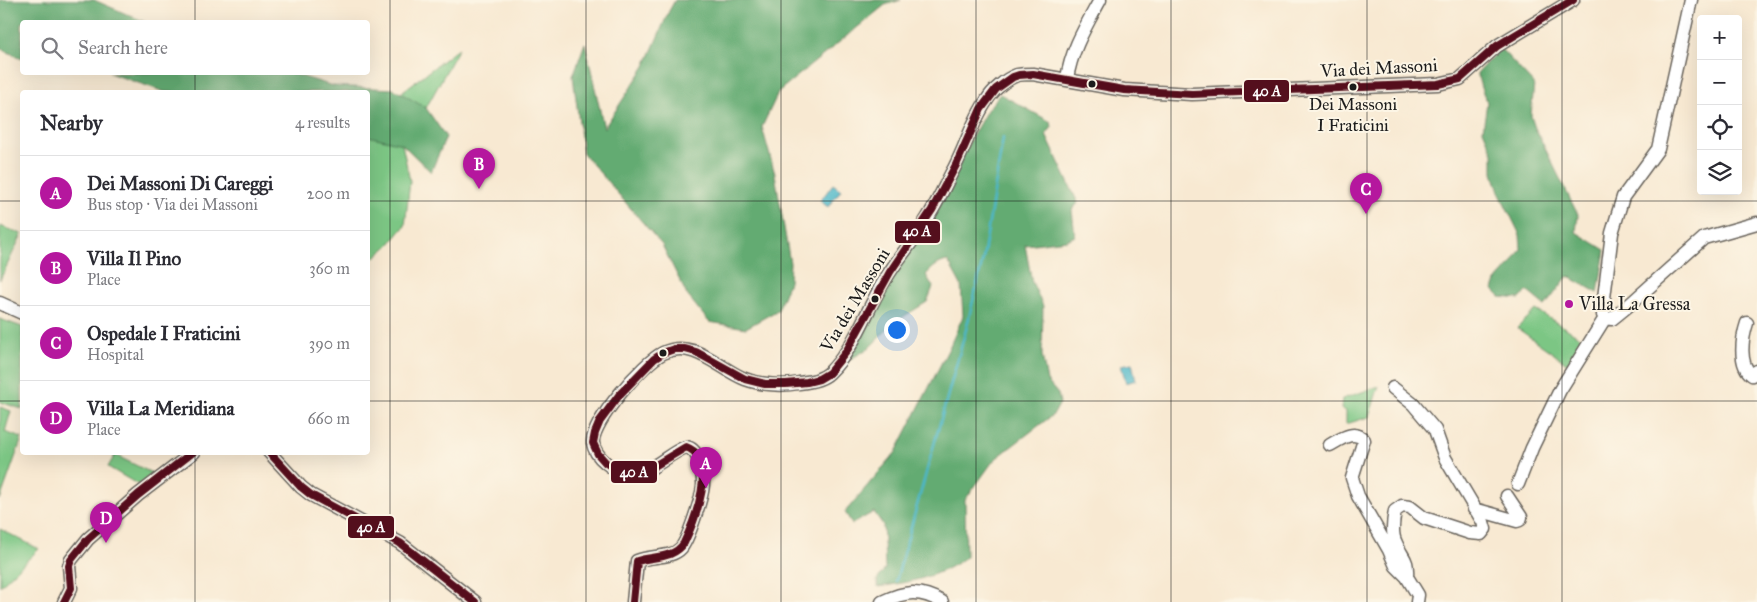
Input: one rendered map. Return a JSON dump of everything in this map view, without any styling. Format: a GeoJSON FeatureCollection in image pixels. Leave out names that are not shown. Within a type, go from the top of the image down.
{"type":"FeatureCollection","features":[{"type":"Feature","properties":{"kind":"street"},"geometry":{"type":"LineString","coordinates":[[1068,79],[1069,66],[1078,40],[1100,0]]}},
{"type":"Feature","properties":{"kind":"street","name":"Via dei Massoni"},"geometry":{"type":"LineString","coordinates":[[633,602],[638,561],[676,552],[682,547],[693,522],[703,481],[697,456],[694,450],[689,447],[683,448],[652,468],[639,472],[618,472],[606,463],[596,452],[593,442],[600,422],[614,402],[645,366],[660,354],[673,350],[695,351],[745,379],[767,384],[809,382],[827,375],[841,360],[885,279],[925,222],[954,169],[968,134],[987,99],[1000,86],[1017,75],[1033,74],[1124,90],[1192,94],[1438,84],[1460,79],[1497,46],[1573,0]]}},
{"type":"Feature","properties":{"kind":"street"},"geometry":{"type":"LineString","coordinates":[[1605,318],[1603,315],[1604,298],[1612,233],[1623,197],[1658,149],[1691,0]]}},
{"type":"Feature","properties":{"kind":"street"},"geometry":{"type":"LineString","coordinates":[[1605,318],[1612,318],[1628,306],[1704,238],[1757,223]]}},
{"type":"Feature","properties":{"kind":"street"},"geometry":{"type":"LineString","coordinates":[[0,303],[20,312]]}},
{"type":"Feature","properties":{"kind":"street"},"geometry":{"type":"LineString","coordinates":[[1518,484],[1532,448],[1560,390],[1605,318]]}},
{"type":"Feature","properties":{"kind":"street"},"geometry":{"type":"LineString","coordinates":[[1747,323],[1743,348],[1744,362],[1746,371],[1752,376],[1757,371]]}},
{"type":"Feature","properties":{"kind":"street"},"geometry":{"type":"LineString","coordinates":[[1393,388],[1413,404],[1435,430],[1446,458],[1474,509],[1484,522],[1485,530],[1481,534],[1470,533],[1424,518],[1410,507],[1402,506],[1395,511],[1393,522],[1395,542],[1408,564],[1407,578]]}},
{"type":"Feature","properties":{"kind":"street"},"geometry":{"type":"LineString","coordinates":[[1330,445],[1352,434],[1360,436],[1364,440],[1352,478],[1358,496],[1396,566],[1407,578],[1418,596],[1417,602]]}},
{"type":"Feature","properties":{"kind":"street"},"geometry":{"type":"LineString","coordinates":[[64,602],[71,588],[69,566],[71,560],[88,539],[138,495],[190,455]]}},
{"type":"Feature","properties":{"kind":"street"},"geometry":{"type":"LineString","coordinates":[[272,455],[301,487],[311,495],[400,543],[475,602]]}},
{"type":"Feature","properties":{"kind":"street"},"geometry":{"type":"LineString","coordinates":[[1474,509],[1517,521],[1520,520],[1521,518],[1507,496]]}},
{"type":"Feature","properties":{"kind":"street"},"geometry":{"type":"LineString","coordinates":[[882,602],[908,592],[922,593],[942,602]]}},
{"type":"Feature","properties":{"kind":"green space"},"geometry":{"type":"Polygon","coordinates":[[[0,0],[94,0],[140,20],[20,20],[20,58],[0,48],[0,0]]]}},
{"type":"Feature","properties":{"kind":"green space"},"geometry":{"type":"Polygon","coordinates":[[[675,0],[901,0],[885,5],[779,91],[762,127],[775,174],[790,263],[789,282],[778,310],[746,328],[709,322],[687,295],[662,245],[583,153],[573,76],[585,43],[604,128],[645,66],[675,0]]]}},
{"type":"Feature","properties":{"kind":"green space"},"geometry":{"type":"Polygon","coordinates":[[[459,48],[415,128],[402,144],[410,181],[405,226],[388,246],[370,261],[370,133],[403,91],[459,48]]]}},
{"type":"Feature","properties":{"kind":"green space"},"geometry":{"type":"Polygon","coordinates":[[[1500,48],[1534,84],[1531,116],[1535,128],[1578,215],[1576,232],[1605,250],[1598,293],[1568,276],[1545,306],[1527,291],[1520,299],[1500,297],[1493,290],[1496,281],[1512,263],[1521,249],[1520,235],[1499,192],[1493,173],[1493,153],[1483,130],[1487,102],[1477,73],[1500,48]]]}},
{"type":"Feature","properties":{"kind":"green space"},"geometry":{"type":"Polygon","coordinates":[[[115,75],[297,75],[333,86],[394,89],[426,108],[446,137],[431,172],[402,144],[370,136],[370,90],[159,90],[115,75]]]}},
{"type":"Feature","properties":{"kind":"green space"},"geometry":{"type":"Polygon","coordinates":[[[1000,94],[1051,122],[1052,127],[1046,135],[1078,203],[1072,210],[1075,236],[1067,240],[1025,245],[1032,282],[1043,306],[1042,355],[1047,381],[1058,394],[1060,403],[1054,414],[994,460],[965,500],[966,557],[946,569],[924,578],[878,587],[877,580],[885,569],[883,525],[874,512],[852,524],[845,512],[896,452],[949,348],[963,316],[961,285],[948,261],[936,266],[926,275],[933,287],[927,302],[895,322],[869,348],[846,362],[987,110],[1000,94]]]}},
{"type":"Feature","properties":{"kind":"green space"},"geometry":{"type":"Polygon","coordinates":[[[0,226],[20,233],[20,238],[0,280],[0,226]]]}},
{"type":"Feature","properties":{"kind":"green space"},"geometry":{"type":"Polygon","coordinates":[[[1536,310],[1585,340],[1568,364],[1517,328],[1536,310]]]}},
{"type":"Feature","properties":{"kind":"green space"},"geometry":{"type":"Polygon","coordinates":[[[0,319],[20,326],[20,408],[0,402],[0,319]]]}},
{"type":"Feature","properties":{"kind":"green space"},"geometry":{"type":"Polygon","coordinates":[[[1379,386],[1369,417],[1346,424],[1346,411],[1341,409],[1342,399],[1379,386]]]}},
{"type":"Feature","properties":{"kind":"green space"},"geometry":{"type":"Polygon","coordinates":[[[0,407],[11,411],[5,432],[20,437],[20,444],[0,500],[0,407]]]}},
{"type":"Feature","properties":{"kind":"green space"},"geometry":{"type":"Polygon","coordinates":[[[115,455],[158,476],[142,487],[108,467],[115,455]]]}},
{"type":"Feature","properties":{"kind":"green space"},"geometry":{"type":"Polygon","coordinates":[[[0,529],[39,549],[0,586],[0,529]]]}},
{"type":"Feature","properties":{"kind":"water"},"geometry":{"type":"Polygon","coordinates":[[[833,184],[841,190],[828,207],[820,201],[833,184]]]}},
{"type":"Feature","properties":{"kind":"water"},"geometry":{"type":"Polygon","coordinates":[[[1132,363],[1136,380],[1126,383],[1121,365],[1132,363]]]}},
{"type":"Feature","properties":{"kind":"waterway"},"geometry":{"type":"LineString","coordinates":[[896,581],[967,326],[983,259],[1003,138]]}},
{"type":"Feature","properties":{"kind":"transit line"},"geometry":{"type":"LineString","coordinates":[[633,602],[637,561],[675,552],[684,543],[702,492],[703,477],[701,464],[696,454],[686,447],[651,468],[629,473],[617,470],[606,463],[598,454],[593,443],[600,421],[620,394],[654,359],[674,349],[696,352],[745,379],[765,384],[807,382],[819,379],[829,373],[846,352],[890,272],[932,210],[956,165],[981,109],[996,89],[1013,77],[1033,74],[1124,90],[1192,94],[1438,84],[1460,79],[1497,46],[1573,0]]}},
{"type":"Feature","properties":{"kind":"transit line"},"geometry":{"type":"LineString","coordinates":[[64,602],[71,588],[69,566],[71,560],[88,539],[138,495],[189,455]]}},
{"type":"Feature","properties":{"kind":"transit line"},"geometry":{"type":"LineString","coordinates":[[272,455],[301,487],[311,495],[400,543],[475,602]]}},
{"type":"Feature","properties":{"kind":"place","name":"Dei Massoni I Fraticini"},"geometry":{"type":"Point","coordinates":[1353,87]}},
{"type":"Feature","properties":{"kind":"place","name":"Villa Il Pino"},"geometry":{"type":"Point","coordinates":[479,189]}},
{"type":"Feature","properties":{"kind":"place","name":"Ospedale I Fraticini"},"geometry":{"type":"Point","coordinates":[1366,214]}},
{"type":"Feature","properties":{"kind":"place","name":"Villa La Gressa"},"geometry":{"type":"Point","coordinates":[1569,304]}},
{"type":"Feature","properties":{"kind":"place","name":"Dei Massoni Di Careggi"},"geometry":{"type":"Point","coordinates":[706,488]}},
{"type":"Feature","properties":{"kind":"place","name":"Villa La Meridiana"},"geometry":{"type":"Point","coordinates":[106,543]}}]}
